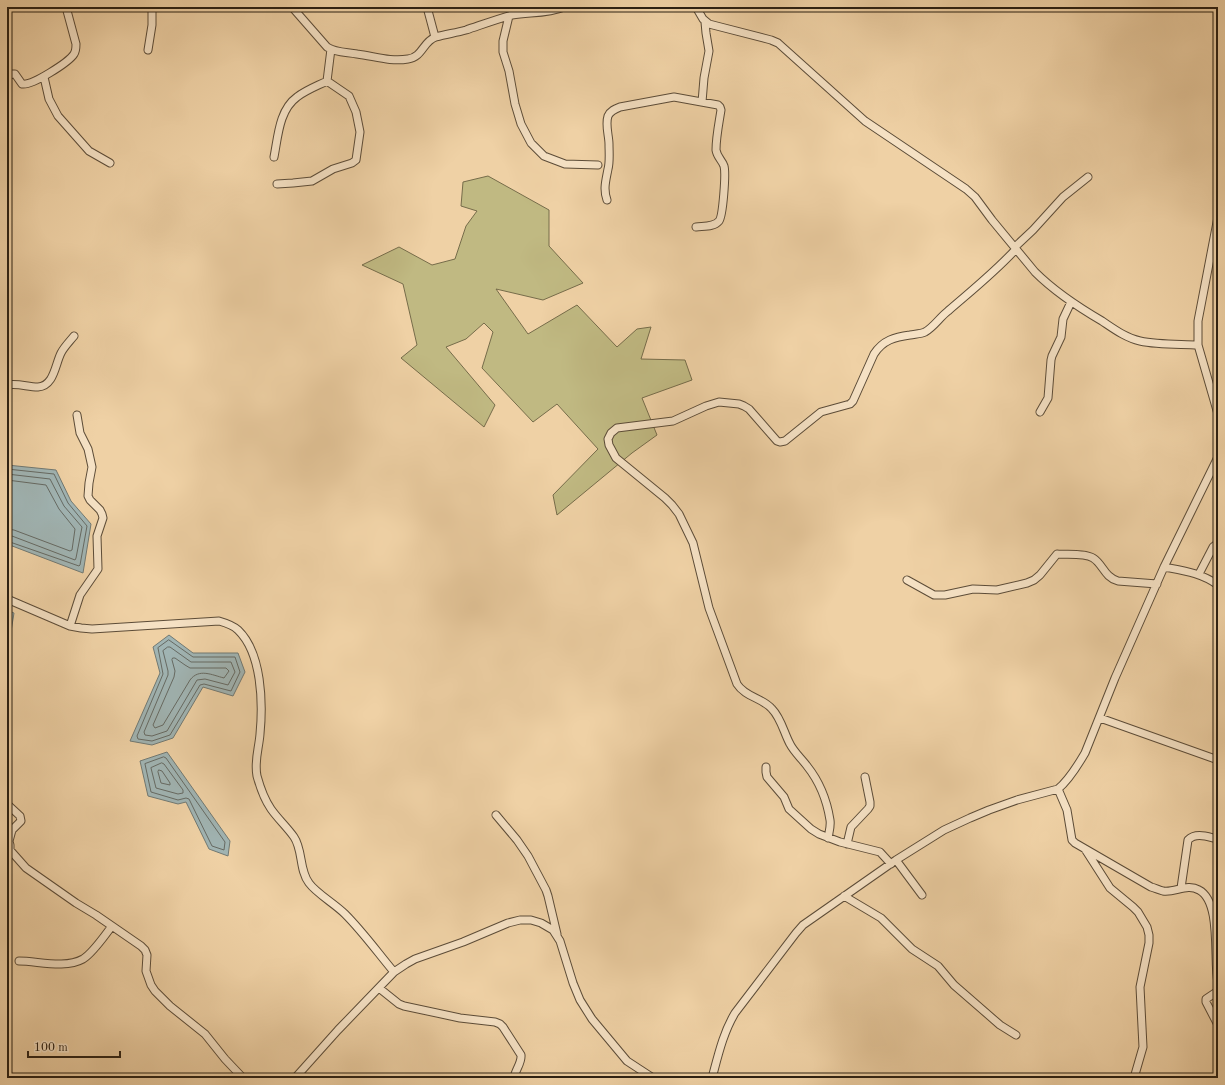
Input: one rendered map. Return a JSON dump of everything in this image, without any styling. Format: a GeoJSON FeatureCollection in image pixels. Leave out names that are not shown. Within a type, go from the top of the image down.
{"type":"FeatureCollection","features":[{"type":"Feature","properties":{"kind":"street"},"geometry":{"type":"LineString","coordinates":[[7,77],[15,74],[22,84],[25,85],[44,77],[72,57],[76,49],[66,7]]}},
{"type":"Feature","properties":{"kind":"street"},"geometry":{"type":"LineString","coordinates":[[148,50],[152,25],[152,7]]}},
{"type":"Feature","properties":{"kind":"street"},"geometry":{"type":"LineString","coordinates":[[292,7],[327,47],[331,49],[379,59],[406,60],[416,57],[429,41],[435,37],[465,30],[510,16],[549,12],[561,7]]}},
{"type":"Feature","properties":{"kind":"street"},"geometry":{"type":"LineString","coordinates":[[428,7],[435,37]]}},
{"type":"Feature","properties":{"kind":"street"},"geometry":{"type":"LineString","coordinates":[[696,7],[705,22],[709,51],[704,78],[702,102]]}},
{"type":"Feature","properties":{"kind":"street"},"geometry":{"type":"LineString","coordinates":[[510,16],[503,41],[503,52],[509,70],[515,104],[521,124],[531,143],[544,156],[565,164],[598,164]]}},
{"type":"Feature","properties":{"kind":"street"},"geometry":{"type":"LineString","coordinates":[[705,22],[771,40],[783,47],[865,121],[971,193],[1042,279],[1071,302],[1125,336],[1138,341],[1198,345]]}},
{"type":"Feature","properties":{"kind":"street"},"geometry":{"type":"LineString","coordinates":[[327,80],[331,49]]}},
{"type":"Feature","properties":{"kind":"street"},"geometry":{"type":"LineString","coordinates":[[44,77],[49,99],[58,116],[89,151],[110,163]]}},
{"type":"Feature","properties":{"kind":"street"},"geometry":{"type":"LineString","coordinates":[[274,157],[284,113],[289,104],[305,92],[327,80]]}},
{"type":"Feature","properties":{"kind":"street"},"geometry":{"type":"LineString","coordinates":[[277,184],[312,181],[333,169],[352,163],[356,160],[360,132],[356,112],[348,96],[327,80]]}},
{"type":"Feature","properties":{"kind":"street"},"geometry":{"type":"LineString","coordinates":[[607,200],[605,195],[609,143],[607,117],[610,113],[620,107],[669,98],[718,105],[721,110],[716,148],[718,156],[724,165],[722,217],[716,224],[696,227]]}},
{"type":"Feature","properties":{"kind":"street"},"geometry":{"type":"LineString","coordinates":[[828,838],[830,819],[823,793],[812,772],[790,745],[773,709],[762,700],[743,691],[737,684],[709,608],[696,552],[679,514],[665,498],[616,458],[609,445],[608,439],[611,432],[617,428],[673,421],[706,406],[719,402],[744,406],[749,409],[777,441],[780,442],[785,440],[821,412],[850,404],[853,401],[878,348],[891,338],[919,334],[928,330],[947,311],[985,280],[1063,197],[1088,177]]}},
{"type":"Feature","properties":{"kind":"street"},"geometry":{"type":"LineString","coordinates":[[1218,217],[1198,321],[1198,345],[1218,414]]}},
{"type":"Feature","properties":{"kind":"street"},"geometry":{"type":"LineString","coordinates":[[1040,412],[1048,398],[1051,360],[1061,337],[1062,319],[1071,302]]}},
{"type":"Feature","properties":{"kind":"street"},"geometry":{"type":"LineString","coordinates":[[7,385],[20,384],[39,387],[48,384],[62,352],[74,336]]}},
{"type":"Feature","properties":{"kind":"street"},"geometry":{"type":"LineString","coordinates":[[70,626],[80,595],[98,569],[96,543],[102,518],[100,510],[88,496],[92,467],[88,449],[80,433],[77,415]]}},
{"type":"Feature","properties":{"kind":"street"},"geometry":{"type":"LineString","coordinates":[[712,1078],[720,1047],[729,1023],[772,964],[803,925],[894,862],[944,830],[970,818],[1017,800],[1058,789],[1062,785],[1082,758],[1100,718],[1115,678],[1164,567],[1218,457]]}},
{"type":"Feature","properties":{"kind":"street"},"geometry":{"type":"LineString","coordinates":[[1199,574],[1213,547],[1218,543]]}},
{"type":"Feature","properties":{"kind":"street"},"geometry":{"type":"LineString","coordinates":[[907,580],[934,595],[945,595],[973,589],[997,590],[1034,580],[1058,554],[1092,557],[1112,580],[1157,584]]}},
{"type":"Feature","properties":{"kind":"street"},"geometry":{"type":"LineString","coordinates":[[1164,567],[1199,574],[1218,585]]}},
{"type":"Feature","properties":{"kind":"street"},"geometry":{"type":"LineString","coordinates":[[7,599],[70,626],[81,628],[92,629],[219,621],[229,624],[238,630],[246,640],[258,670],[262,703],[256,764],[259,784],[265,800],[270,809],[296,840],[305,874],[310,885],[348,917],[394,972]]}},
{"type":"Feature","properties":{"kind":"street"},"geometry":{"type":"LineString","coordinates":[[1100,718],[1218,760]]}},
{"type":"Feature","properties":{"kind":"street"},"geometry":{"type":"LineString","coordinates":[[766,767],[768,777],[784,797],[789,809],[815,832],[846,844],[880,852],[894,862],[922,895]]}},
{"type":"Feature","properties":{"kind":"street"},"geometry":{"type":"LineString","coordinates":[[846,844],[851,827],[870,806],[865,777]]}},
{"type":"Feature","properties":{"kind":"street"},"geometry":{"type":"LineString","coordinates":[[1058,789],[1067,810],[1072,840],[1075,843],[1151,887],[1163,891],[1191,887],[1199,890],[1205,895],[1214,922],[1218,983]]}},
{"type":"Feature","properties":{"kind":"street"},"geometry":{"type":"LineString","coordinates":[[7,804],[20,816],[21,819],[12,830],[9,841],[10,850],[20,862],[30,872],[96,915],[145,950],[147,955],[147,978],[155,991],[170,1006],[205,1034],[224,1059],[243,1078]]}},
{"type":"Feature","properties":{"kind":"street"},"geometry":{"type":"LineString","coordinates":[[496,815],[528,856],[546,890],[557,934],[580,1000],[592,1019],[627,1061],[653,1078]]}},
{"type":"Feature","properties":{"kind":"street"},"geometry":{"type":"LineString","coordinates":[[1181,888],[1188,840],[1195,835],[1218,839]]}},
{"type":"Feature","properties":{"kind":"street"},"geometry":{"type":"LineString","coordinates":[[1084,849],[1110,888],[1138,912],[1147,927],[1149,935],[1149,943],[1140,988],[1143,1047],[1134,1078]]}},
{"type":"Feature","properties":{"kind":"street"},"geometry":{"type":"LineString","coordinates":[[844,896],[882,918],[912,949],[938,966],[954,985],[1000,1025],[1016,1035]]}},
{"type":"Feature","properties":{"kind":"street"},"geometry":{"type":"LineString","coordinates":[[295,1078],[321,1047],[394,972],[415,959],[463,942],[508,923],[520,920],[531,920],[549,926],[557,934]]}},
{"type":"Feature","properties":{"kind":"street"},"geometry":{"type":"LineString","coordinates":[[19,961],[56,964],[77,961],[84,958],[112,926]]}},
{"type":"Feature","properties":{"kind":"street"},"geometry":{"type":"LineString","coordinates":[[379,988],[399,1004],[404,1006],[460,1018],[500,1024],[521,1055],[514,1078]]}},
{"type":"Feature","properties":{"kind":"street"},"geometry":{"type":"LineString","coordinates":[[1218,991],[1206,999],[1206,1002],[1218,1025]]}},
{"type":"Feature","properties":{"kind":"shaded area"},"geometry":{"type":"Polygon","coordinates":[[[488,176],[549,210],[549,246],[583,283],[543,300],[496,289],[528,334],[577,305],[617,347],[637,329],[651,327],[641,359],[685,360],[692,380],[642,398],[657,435],[632,453],[557,515],[553,495],[598,449],[557,404],[533,422],[482,368],[493,332],[484,323],[466,339],[446,347],[495,405],[484,427],[401,358],[417,345],[403,284],[362,265],[399,247],[432,265],[455,259],[466,226],[477,211],[461,206],[463,182],[488,176]]]}},
{"type":"Feature","properties":{"kind":"water"},"geometry":{"type":"Polygon","coordinates":[[[7,465],[56,470],[71,501],[91,524],[83,573],[7,544],[7,465]]]}},
{"type":"Feature","properties":{"kind":"water"},"geometry":{"type":"Polygon","coordinates":[[[7,610],[14,613],[7,656],[7,610]]]}},
{"type":"Feature","properties":{"kind":"water"},"geometry":{"type":"Polygon","coordinates":[[[169,635],[193,653],[238,653],[245,672],[233,696],[203,687],[173,738],[152,745],[130,741],[160,673],[153,647],[169,635]]]}},
{"type":"Feature","properties":{"kind":"water"},"geometry":{"type":"Polygon","coordinates":[[[167,752],[230,841],[228,856],[209,849],[186,802],[178,804],[148,796],[140,761],[167,752]]]}}]}
